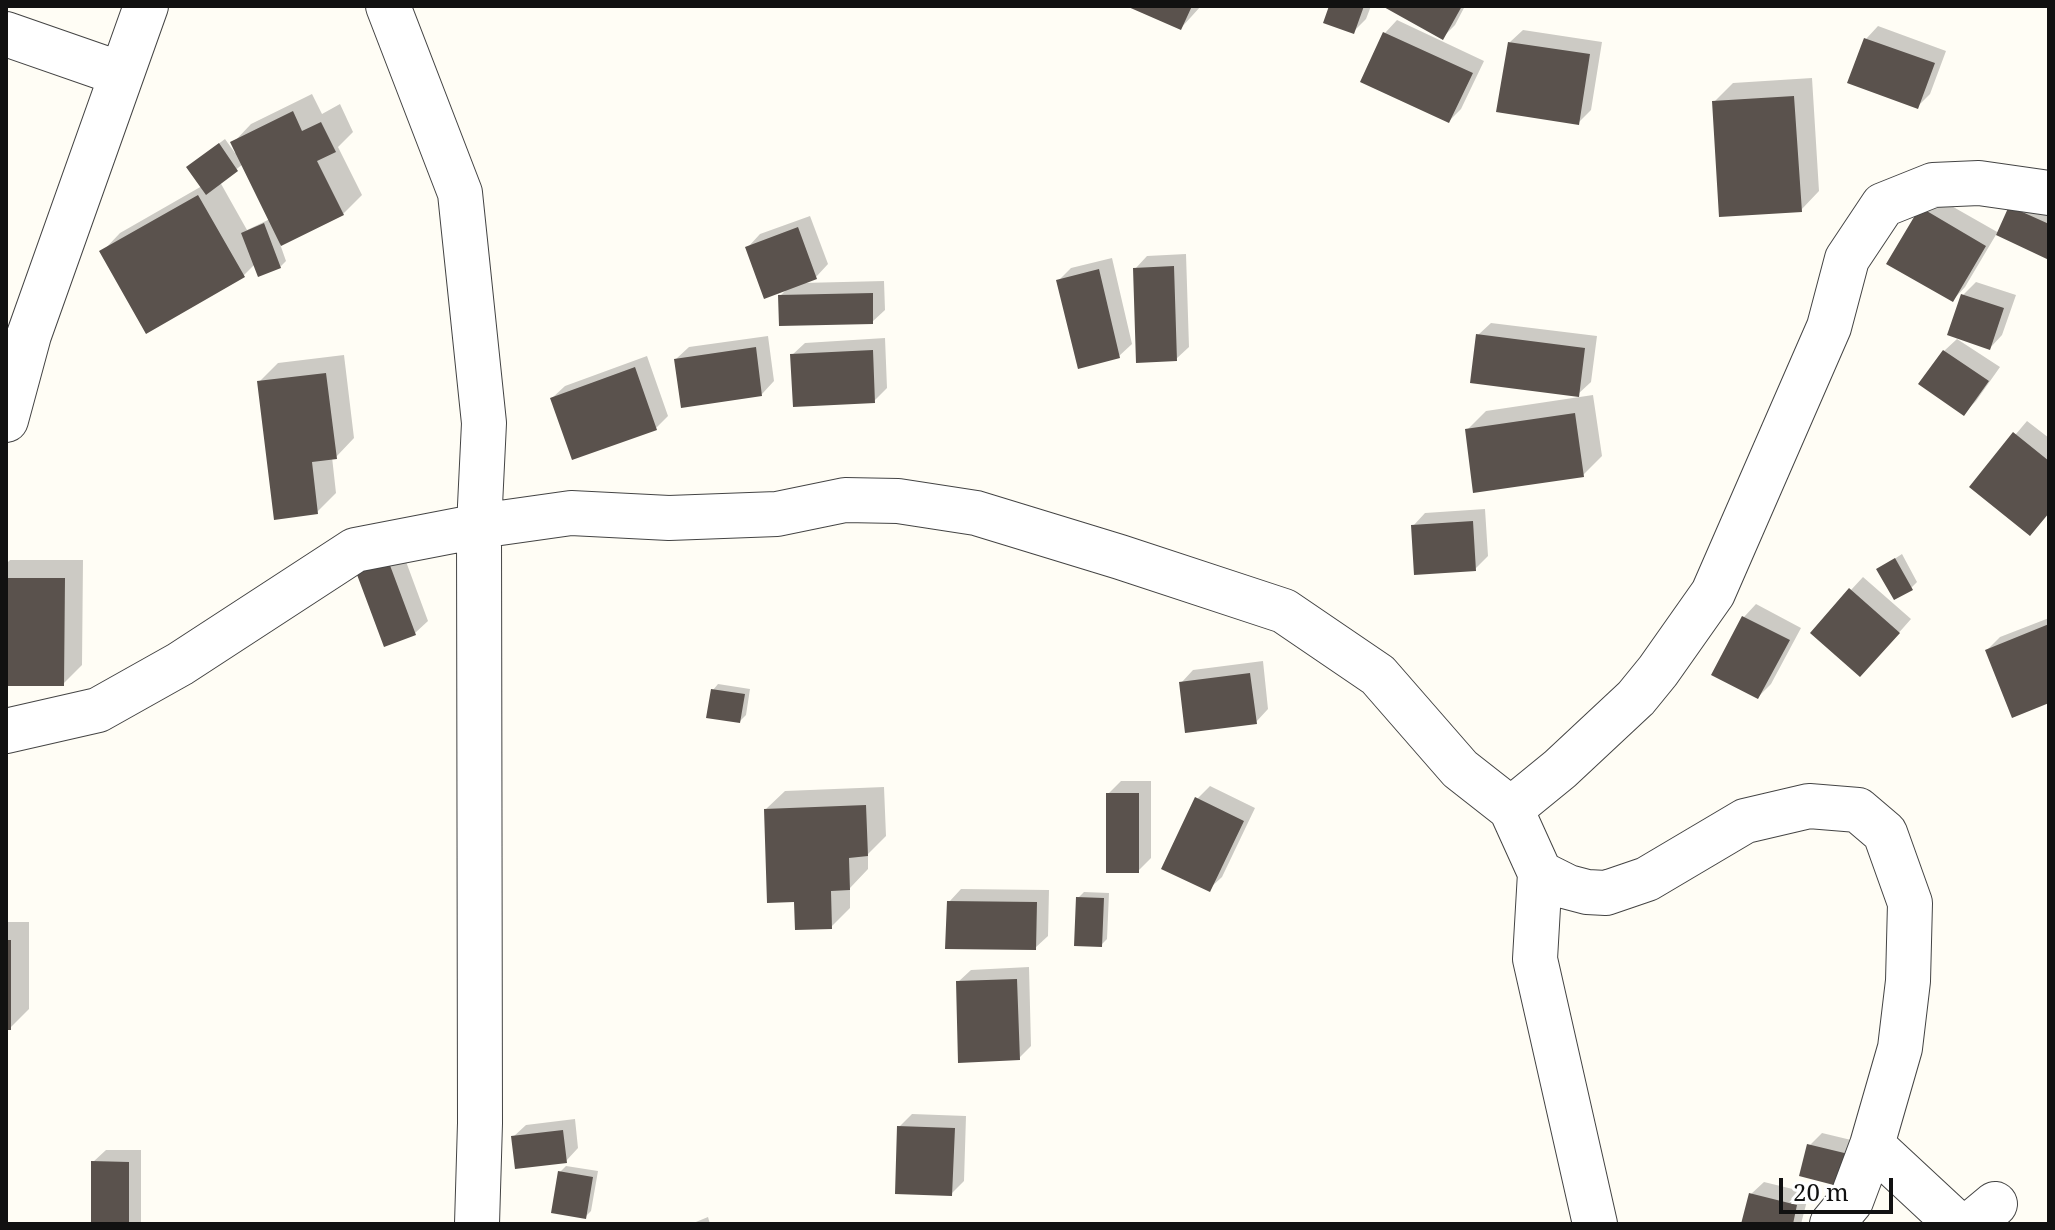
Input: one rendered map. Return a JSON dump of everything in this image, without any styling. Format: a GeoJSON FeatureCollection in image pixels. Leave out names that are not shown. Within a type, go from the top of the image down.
{"type":"FeatureCollection","features":[{"type":"Feature","properties":{"kind":"street"},"geometry":{"type":"LineString","coordinates":[[6,420],[18,333],[146,6]]}},
{"type":"Feature","properties":{"kind":"street"},"geometry":{"type":"LineString","coordinates":[[388,6],[460,193],[484,423],[479,526],[480,1123],[477,1224]]}},
{"type":"Feature","properties":{"kind":"street"},"geometry":{"type":"LineString","coordinates":[[6,34],[121,74]]}},
{"type":"Feature","properties":{"kind":"street"},"geometry":{"type":"LineString","coordinates":[[1511,809],[1560,769],[1636,698],[1713,593],[1829,327],[1847,259],[1883,205],[1933,185],[1979,183],[2049,193]]}},
{"type":"Feature","properties":{"kind":"street"},"geometry":{"type":"LineString","coordinates":[[6,731],[98,710],[180,664],[355,550],[479,526],[571,513],[669,518],[777,514],[845,500],[898,501],[976,513],[1120,557],[1284,611],[1378,675],[1460,769],[1511,809],[1540,873],[1535,959],[1595,1224]]}},
{"type":"Feature","properties":{"kind":"street"},"geometry":{"type":"LineString","coordinates":[[1540,873],[1568,887],[1606,893],[1647,879],[1745,821],[1809,806],[1858,810],[1885,833],[1910,903],[1908,981],[1900,1048],[1872,1145],[1851,1201],[1832,1224]]}},
{"type":"Feature","properties":{"kind":"street"},"geometry":{"type":"LineString","coordinates":[[1872,1145],[1957,1224]]}},
{"type":"Feature","properties":{"kind":"building"},"geometry":{"type":"Polygon","coordinates":[[[1126,6],[1192,6],[1181,30],[1126,6]]]}},
{"type":"Feature","properties":{"kind":"building"},"geometry":{"type":"Polygon","coordinates":[[[1329,6],[1364,6],[1354,34],[1323,23],[1329,6]]]}},
{"type":"Feature","properties":{"kind":"building"},"geometry":{"type":"Polygon","coordinates":[[[1382,6],[1462,6],[1443,40],[1382,6]]]}},
{"type":"Feature","properties":{"kind":"building"},"geometry":{"type":"Polygon","coordinates":[[[1383,32],[1473,73],[1449,123],[1360,82],[1383,32]]]}},
{"type":"Feature","properties":{"kind":"building"},"geometry":{"type":"Polygon","coordinates":[[[1864,38],[1935,63],[1918,109],[1847,83],[1864,38]]]}},
{"type":"Feature","properties":{"kind":"building"},"geometry":{"type":"Polygon","coordinates":[[[1508,42],[1590,54],[1579,125],[1496,112],[1508,42]]]}},
{"type":"Feature","properties":{"kind":"building"},"geometry":{"type":"Polygon","coordinates":[[[1794,96],[1802,212],[1719,217],[1712,101],[1794,96]]]}},
{"type":"Feature","properties":{"kind":"building"},"geometry":{"type":"Polygon","coordinates":[[[293,111],[302,131],[321,122],[336,152],[317,161],[344,215],[281,246],[230,142],[293,111]]]}},
{"type":"Feature","properties":{"kind":"building"},"geometry":{"type":"Polygon","coordinates":[[[219,143],[238,171],[206,195],[186,167],[219,143]]]}},
{"type":"Feature","properties":{"kind":"building"},"geometry":{"type":"Polygon","coordinates":[[[198,195],[245,277],[146,334],[99,251],[198,195]]]}},
{"type":"Feature","properties":{"kind":"building"},"geometry":{"type":"Polygon","coordinates":[[[2009,206],[2049,224],[2049,260],[1996,235],[2009,206]]]}},
{"type":"Feature","properties":{"kind":"building"},"geometry":{"type":"Polygon","coordinates":[[[1920,207],[1986,246],[1953,302],[1886,264],[1920,207]]]}},
{"type":"Feature","properties":{"kind":"building"},"geometry":{"type":"Polygon","coordinates":[[[264,223],[281,268],[258,277],[241,233],[264,223]]]}},
{"type":"Feature","properties":{"kind":"building"},"geometry":{"type":"Polygon","coordinates":[[[798,227],[817,279],[764,299],[745,247],[798,227]]]}},
{"type":"Feature","properties":{"kind":"building"},"geometry":{"type":"Polygon","coordinates":[[[1174,266],[1177,361],[1136,363],[1133,268],[1174,266]]]}},
{"type":"Feature","properties":{"kind":"building"},"geometry":{"type":"Polygon","coordinates":[[[1099,269],[1120,358],[1078,369],[1056,280],[1099,269]]]}},
{"type":"Feature","properties":{"kind":"building"},"geometry":{"type":"Polygon","coordinates":[[[873,293],[873,324],[779,326],[778,295],[873,293]]]}},
{"type":"Feature","properties":{"kind":"building"},"geometry":{"type":"Polygon","coordinates":[[[1961,294],[2004,308],[1990,350],[1947,335],[1961,294]]]}},
{"type":"Feature","properties":{"kind":"building"},"geometry":{"type":"Polygon","coordinates":[[[1476,334],[1585,348],[1579,397],[1470,383],[1476,334]]]}},
{"type":"Feature","properties":{"kind":"building"},"geometry":{"type":"Polygon","coordinates":[[[756,347],[762,396],[681,408],[674,359],[756,347]]]}},
{"type":"Feature","properties":{"kind":"building"},"geometry":{"type":"Polygon","coordinates":[[[873,350],[875,403],[793,407],[790,354],[873,350]]]}},
{"type":"Feature","properties":{"kind":"building"},"geometry":{"type":"Polygon","coordinates":[[[1943,350],[1989,381],[1964,416],[1918,384],[1943,350]]]}},
{"type":"Feature","properties":{"kind":"building"},"geometry":{"type":"Polygon","coordinates":[[[635,367],[657,430],[572,460],[550,398],[635,367]]]}},
{"type":"Feature","properties":{"kind":"building"},"geometry":{"type":"Polygon","coordinates":[[[326,373],[337,459],[312,462],[318,514],[274,520],[257,381],[326,373]]]}},
{"type":"Feature","properties":{"kind":"building"},"geometry":{"type":"Polygon","coordinates":[[[1575,413],[1584,477],[1473,493],[1465,429],[1575,413]]]}},
{"type":"Feature","properties":{"kind":"building"},"geometry":{"type":"Polygon","coordinates":[[[2013,432],[2049,461],[2049,513],[2030,536],[1969,487],[2013,432]]]}},
{"type":"Feature","properties":{"kind":"building"},"geometry":{"type":"Polygon","coordinates":[[[1473,521],[1476,571],[1414,575],[1411,525],[1473,521]]]}},
{"type":"Feature","properties":{"kind":"building"},"geometry":{"type":"Polygon","coordinates":[[[1895,558],[1913,590],[1894,600],[1876,569],[1895,558]]]}},
{"type":"Feature","properties":{"kind":"building"},"geometry":{"type":"Polygon","coordinates":[[[388,560],[416,635],[384,647],[356,572],[388,560]]]}},
{"type":"Feature","properties":{"kind":"building"},"geometry":{"type":"Polygon","coordinates":[[[6,578],[65,578],[64,686],[6,686],[6,578]]]}},
{"type":"Feature","properties":{"kind":"building"},"geometry":{"type":"Polygon","coordinates":[[[1849,588],[1900,633],[1860,677],[1810,633],[1849,588]]]}},
{"type":"Feature","properties":{"kind":"building"},"geometry":{"type":"Polygon","coordinates":[[[1742,616],[1790,640],[1758,699],[1711,675],[1742,616]]]}},
{"type":"Feature","properties":{"kind":"building"},"geometry":{"type":"Polygon","coordinates":[[[2049,624],[2049,703],[2012,718],[1985,650],[2049,624]]]}},
{"type":"Feature","properties":{"kind":"building"},"geometry":{"type":"Polygon","coordinates":[[[1250,673],[1257,724],[1185,733],[1179,682],[1250,673]]]}},
{"type":"Feature","properties":{"kind":"building"},"geometry":{"type":"Polygon","coordinates":[[[711,689],[745,694],[740,723],[706,718],[711,689]]]}},
{"type":"Feature","properties":{"kind":"building"},"geometry":{"type":"Polygon","coordinates":[[[1106,793],[1139,793],[1139,873],[1106,873],[1106,793]]]}},
{"type":"Feature","properties":{"kind":"building"},"geometry":{"type":"Polygon","coordinates":[[[1195,797],[1244,821],[1210,892],[1161,869],[1195,797]]]}},
{"type":"Feature","properties":{"kind":"building"},"geometry":{"type":"Polygon","coordinates":[[[866,805],[868,856],[849,858],[850,890],[831,891],[832,929],[795,930],[794,902],[767,903],[764,809],[866,805]]]}},
{"type":"Feature","properties":{"kind":"building"},"geometry":{"type":"Polygon","coordinates":[[[1076,897],[1104,898],[1102,947],[1074,946],[1076,897]]]}},
{"type":"Feature","properties":{"kind":"building"},"geometry":{"type":"Polygon","coordinates":[[[947,901],[1037,902],[1036,950],[945,949],[947,901]]]}},
{"type":"Feature","properties":{"kind":"building"},"geometry":{"type":"Polygon","coordinates":[[[6,940],[11,940],[11,1030],[6,1030],[6,940]]]}},
{"type":"Feature","properties":{"kind":"building"},"geometry":{"type":"Polygon","coordinates":[[[1017,979],[1020,1060],[958,1063],[956,981],[1017,979]]]}},
{"type":"Feature","properties":{"kind":"building"},"geometry":{"type":"Polygon","coordinates":[[[897,1126],[955,1128],[952,1196],[895,1194],[897,1126]]]}},
{"type":"Feature","properties":{"kind":"building"},"geometry":{"type":"Polygon","coordinates":[[[563,1130],[567,1163],[515,1169],[511,1136],[563,1130]]]}},
{"type":"Feature","properties":{"kind":"building"},"geometry":{"type":"Polygon","coordinates":[[[1807,1144],[1861,1157],[1853,1190],[1799,1176],[1807,1144]]]}},
{"type":"Feature","properties":{"kind":"building"},"geometry":{"type":"Polygon","coordinates":[[[91,1161],[129,1162],[129,1224],[91,1224],[91,1161]]]}},
{"type":"Feature","properties":{"kind":"building"},"geometry":{"type":"Polygon","coordinates":[[[558,1171],[593,1177],[586,1219],[551,1213],[558,1171]]]}},
{"type":"Feature","properties":{"kind":"building"},"geometry":{"type":"Polygon","coordinates":[[[1749,1193],[1797,1205],[1793,1224],[1741,1224],[1749,1193]]]}}]}
